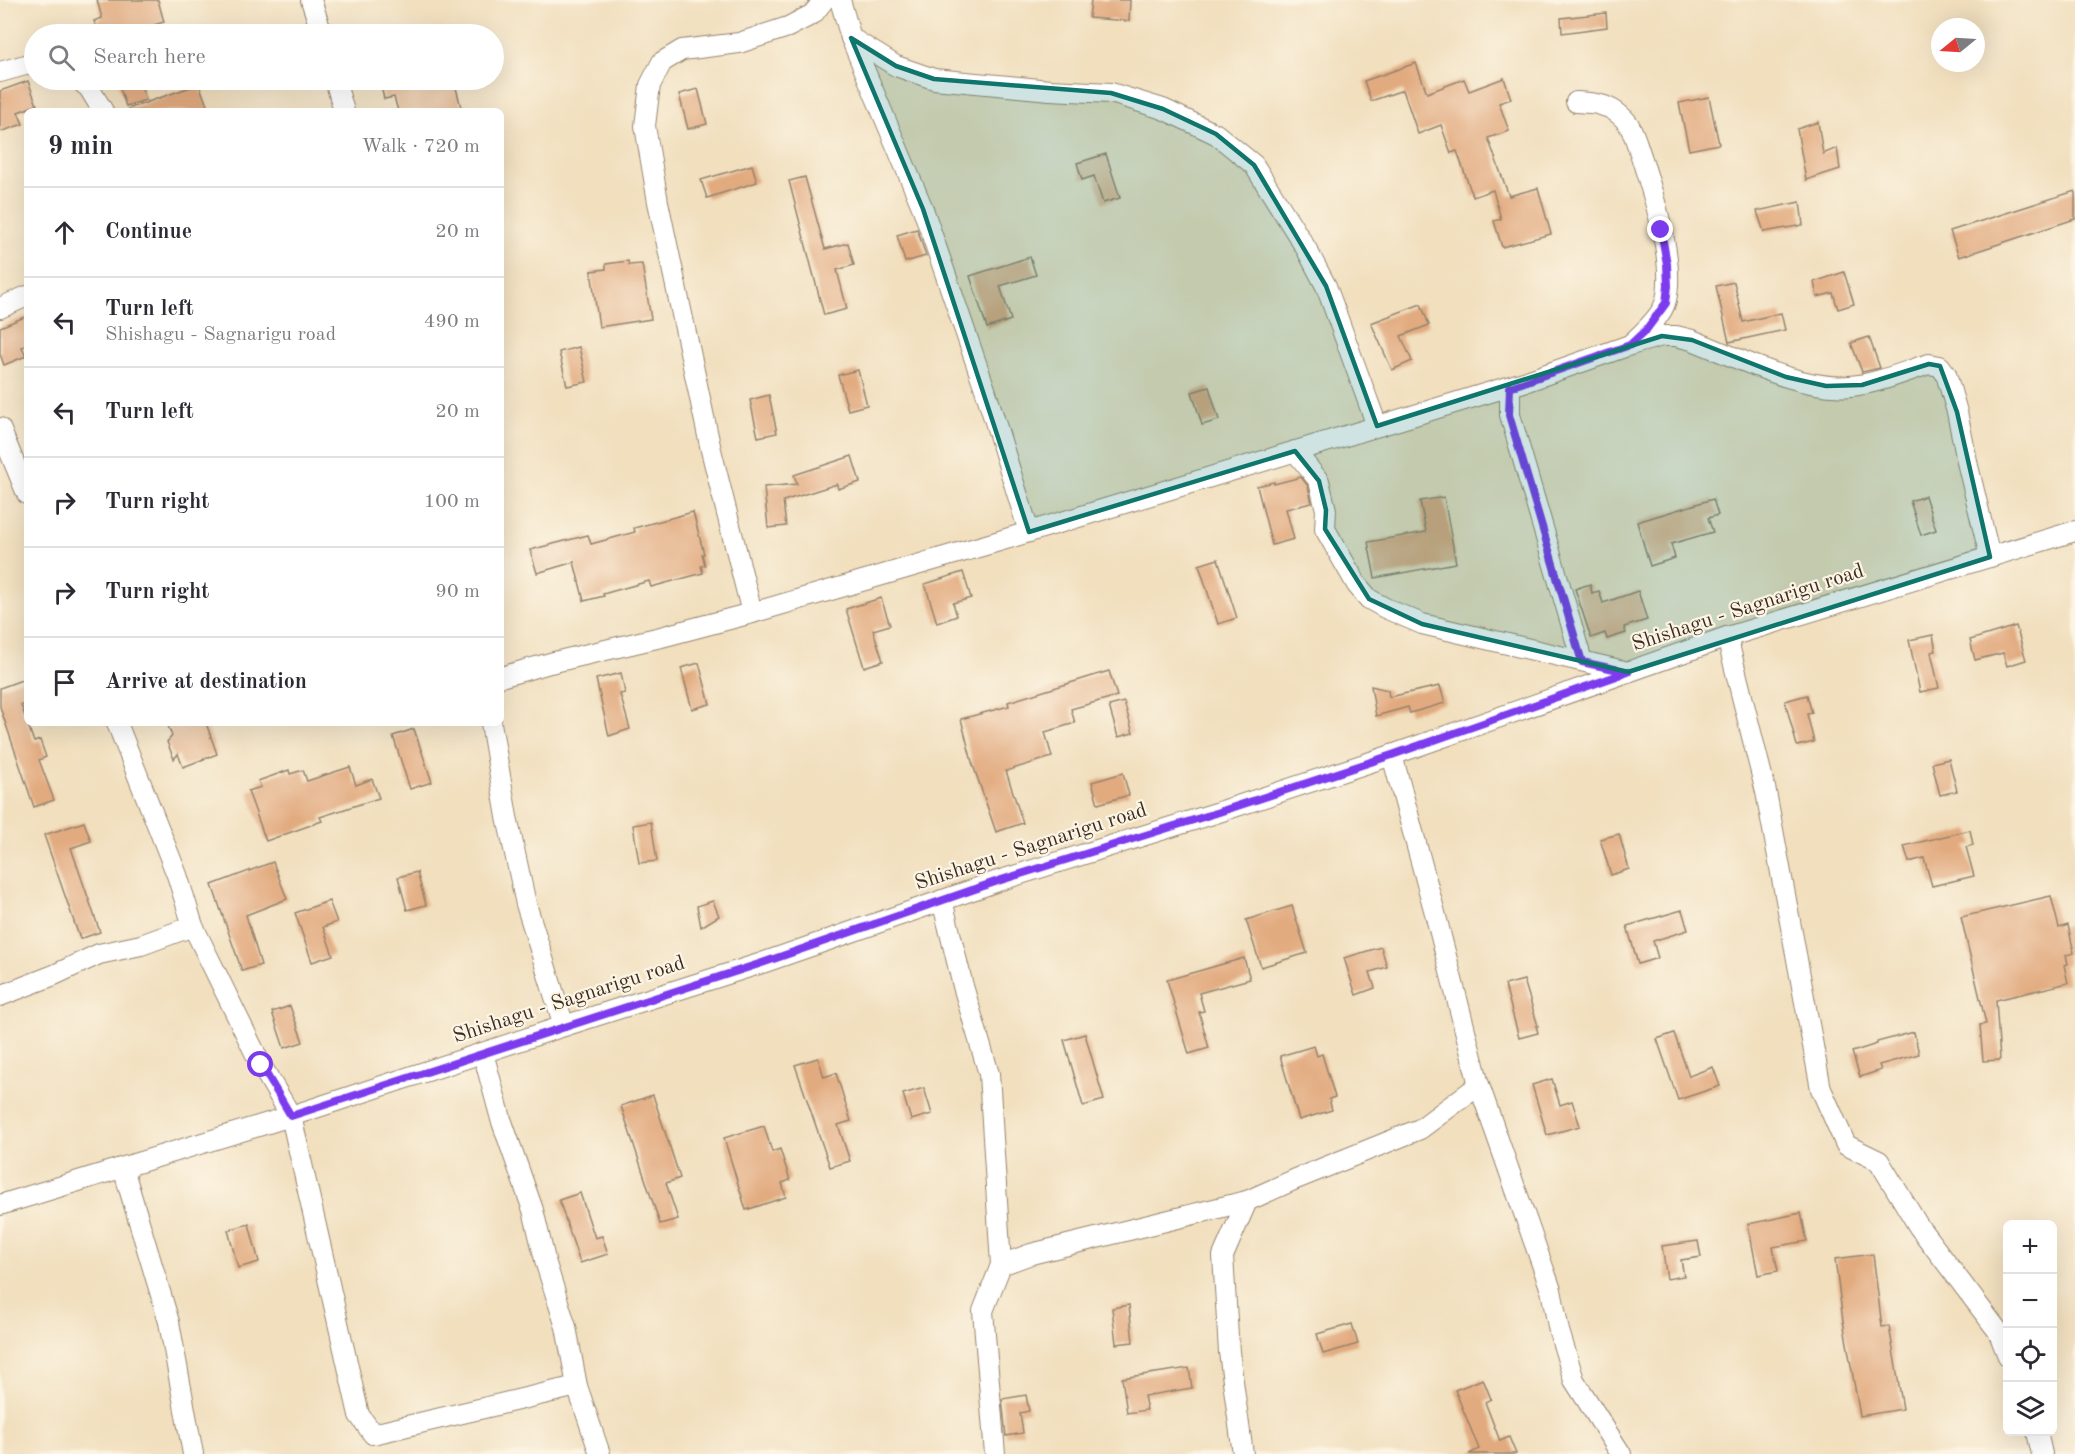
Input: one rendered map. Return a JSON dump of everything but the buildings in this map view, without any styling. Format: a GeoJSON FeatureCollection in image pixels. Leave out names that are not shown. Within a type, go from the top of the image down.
{"type":"FeatureCollection","features":[{"type":"Feature","properties":{"kind":"street"},"geometry":{"type":"LineString","coordinates":[[311,0],[319,24]]}},
{"type":"Feature","properties":{"kind":"street"},"geometry":{"type":"LineString","coordinates":[[752,613],[711,450],[658,202],[645,126],[650,85],[662,62],[682,50],[739,43],[788,27],[813,14],[824,0]]}},
{"type":"Feature","properties":{"kind":"street"},"geometry":{"type":"LineString","coordinates":[[840,0],[851,38],[923,209],[985,389],[1029,532]]}},
{"type":"Feature","properties":{"kind":"street"},"geometry":{"type":"LineString","coordinates":[[851,38],[896,66],[934,79],[1050,90],[1111,93],[1163,109],[1216,134],[1254,165],[1307,250],[1334,307],[1377,426]]}},
{"type":"Feature","properties":{"kind":"street"},"geometry":{"type":"LineString","coordinates":[[0,72],[24,65]]}},
{"type":"Feature","properties":{"kind":"street"},"geometry":{"type":"LineString","coordinates":[[90,90],[101,108]]}},
{"type":"Feature","properties":{"kind":"street"},"geometry":{"type":"LineString","coordinates":[[338,90],[343,108]]}},
{"type":"Feature","properties":{"kind":"street"},"geometry":{"type":"LineString","coordinates":[[1576,102],[1603,104],[1629,124],[1652,189],[1667,264],[1666,303],[1646,330],[1630,345]]}},
{"type":"Feature","properties":{"kind":"street"},"geometry":{"type":"LineString","coordinates":[[0,308],[24,297]]}},
{"type":"Feature","properties":{"kind":"street"},"geometry":{"type":"LineString","coordinates":[[504,676],[752,613],[1029,532],[1510,387],[1662,336],[1676,336],[1786,377],[1826,386],[1848,387],[1929,364],[1940,366],[1947,374],[1957,412],[1990,557]]}},
{"type":"Feature","properties":{"kind":"street"},"geometry":{"type":"LineString","coordinates":[[1510,387],[1509,415],[1582,662]]}},
{"type":"Feature","properties":{"kind":"street"},"geometry":{"type":"LineString","coordinates":[[0,428],[24,487]]}},
{"type":"Feature","properties":{"kind":"street"},"geometry":{"type":"LineString","coordinates":[[1295,451],[1319,481],[1326,510],[1325,529],[1358,585],[1370,599],[1422,624],[1628,672]]}},
{"type":"Feature","properties":{"kind":"street","name":"Shishagu - Sagnarigu road"},"geometry":{"type":"LineString","coordinates":[[0,1205],[291,1116],[762,963],[942,900],[1392,755],[1727,637],[2075,531]]}},
{"type":"Feature","properties":{"kind":"street"},"geometry":{"type":"LineString","coordinates":[[1727,637],[1766,792],[1821,1089],[1846,1145],[1879,1161],[1919,1227],[1998,1331],[2003,1345]]}},
{"type":"Feature","properties":{"kind":"street"},"geometry":{"type":"LineString","coordinates":[[118,726],[177,875],[193,926],[261,1065],[291,1116],[359,1415],[373,1434],[578,1386]]}},
{"type":"Feature","properties":{"kind":"street"},"geometry":{"type":"LineString","coordinates":[[492,726],[507,817],[526,904],[564,1026]]}},
{"type":"Feature","properties":{"kind":"street"},"geometry":{"type":"LineString","coordinates":[[1392,755],[1479,1085],[1551,1290],[1559,1331],[1574,1380],[1621,1454]]}},
{"type":"Feature","properties":{"kind":"street"},"geometry":{"type":"LineString","coordinates":[[942,900],[988,1074],[1001,1265],[983,1311],[995,1454]]}},
{"type":"Feature","properties":{"kind":"street"},"geometry":{"type":"LineString","coordinates":[[0,996],[99,954],[141,945],[193,926]]}},
{"type":"Feature","properties":{"kind":"street"},"geometry":{"type":"LineString","coordinates":[[483,1053],[501,1119],[533,1210],[546,1264],[566,1327],[578,1386],[600,1454]]}},
{"type":"Feature","properties":{"kind":"street"},"geometry":{"type":"LineString","coordinates":[[1001,1265],[1031,1254],[1247,1201],[1420,1129],[1479,1085]]}},
{"type":"Feature","properties":{"kind":"street"},"geometry":{"type":"LineString","coordinates":[[123,1168],[169,1322],[193,1454]]}},
{"type":"Feature","properties":{"kind":"street"},"geometry":{"type":"LineString","coordinates":[[1243,1454],[1228,1352],[1223,1256],[1247,1201]]}},
{"type":"Feature","properties":{"kind":"street"},"geometry":{"type":"LineString","coordinates":[[2038,1436],[2042,1454]]}},
{"type":"Feature","properties":{"kind":"highlighted area"},"geometry":{"type":"Polygon","coordinates":[[[851,38],[896,66],[934,79],[1111,93],[1163,109],[1216,134],[1254,165],[1326,286],[1377,426],[1662,336],[1692,340],[1786,377],[1826,386],[1862,385],[1929,364],[1940,366],[1957,412],[1990,557],[1628,672],[1422,624],[1369,599],[1325,529],[1326,510],[1319,481],[1295,451],[1029,532],[923,209],[851,38]]]}},
{"type":"Feature","properties":{"kind":"route"},"geometry":{"type":"LineString","coordinates":[[261,1065],[291,1116],[762,963],[998,881],[1392,755],[1628,672],[1582,662],[1509,415],[1510,387],[1630,345],[1646,330],[1666,303],[1667,264],[1661,230]]}}]}
